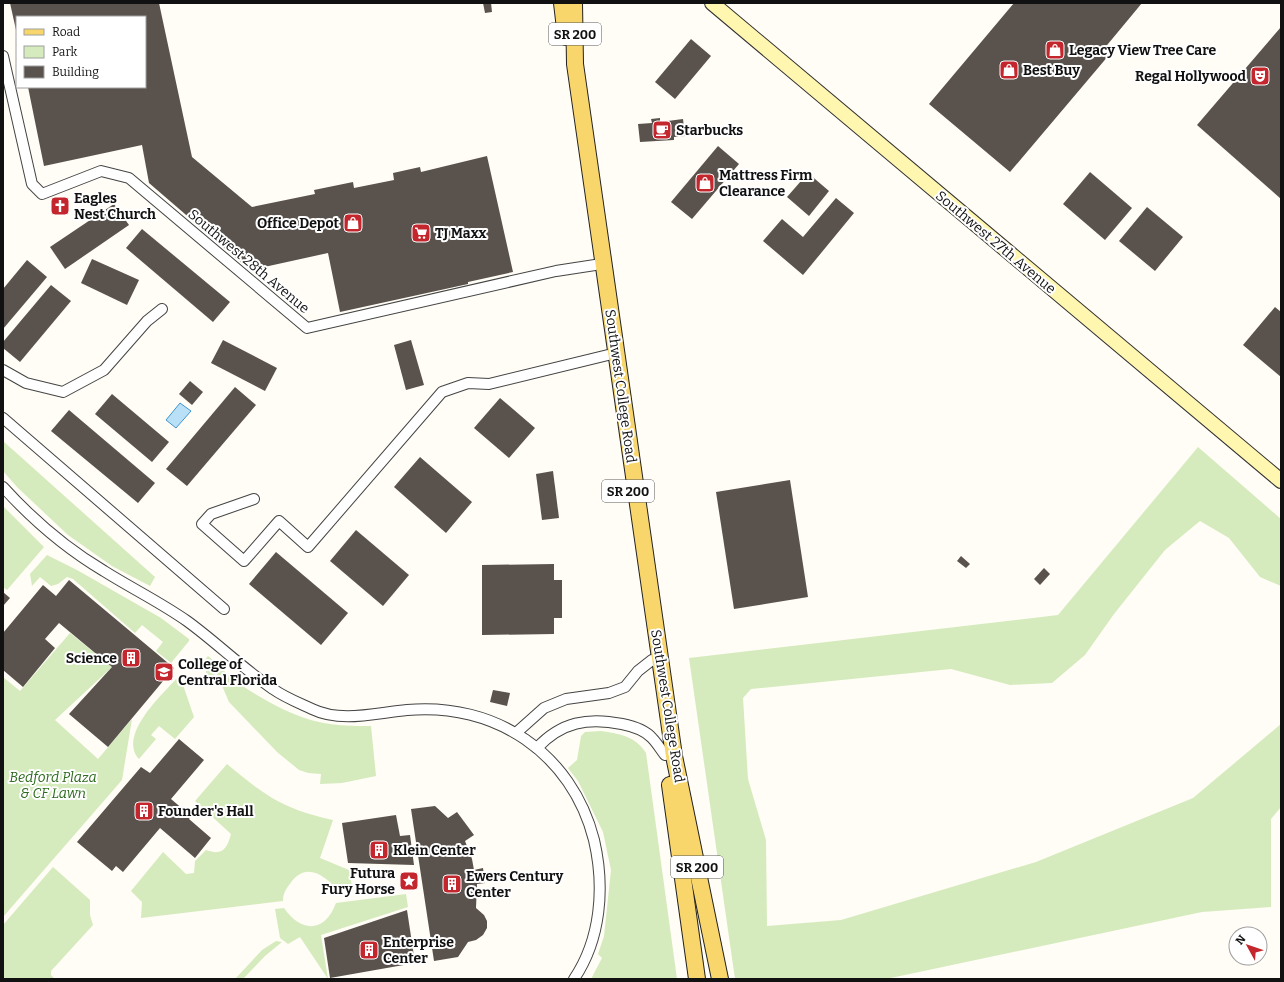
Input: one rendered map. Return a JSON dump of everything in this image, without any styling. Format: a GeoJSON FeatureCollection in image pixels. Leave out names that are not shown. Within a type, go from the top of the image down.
{"type":"FeatureCollection","features":[{"type":"Feature","properties":{"kind":"main road","name":"Southwest College Road"},"geometry":{"type":"LineString","coordinates":[[562,3],[575,121],[697,979]]}},
{"type":"Feature","properties":{"kind":"main road","name":"Southwest College Road"},"geometry":{"type":"LineString","coordinates":[[574,3],[575,64],[674,756],[720,979]]}},
{"type":"Feature","properties":{"kind":"main road","name":"Southwest 27th Avenue"},"geometry":{"type":"LineString","coordinates":[[712,3],[1281,480]]}},
{"type":"Feature","properties":{"kind":"street","name":"Southwest 28th Avenue"},"geometry":{"type":"LineString","coordinates":[[3,56],[32,184],[42,194],[101,171],[130,178],[307,328],[556,271],[595,265]]}},
{"type":"Feature","properties":{"kind":"street"},"geometry":{"type":"LineString","coordinates":[[3,370],[26,383],[63,392],[104,370],[147,322],[162,309]]}},
{"type":"Feature","properties":{"kind":"street"},"geometry":{"type":"LineString","coordinates":[[254,499],[211,514],[202,524],[244,561],[279,521],[308,547],[442,392],[468,383],[489,384],[608,355]]}},
{"type":"Feature","properties":{"kind":"street"},"geometry":{"type":"LineString","coordinates":[[3,418],[224,609]]}},
{"type":"Feature","properties":{"kind":"street"},"geometry":{"type":"LineString","coordinates":[[3,487],[47,529],[83,558],[186,620],[274,690],[315,710],[338,716],[438,709],[474,714],[516,734],[537,748],[564,775],[575,792],[586,811],[596,848],[600,894],[596,928],[584,964],[574,979]]}},
{"type":"Feature","properties":{"kind":"street"},"geometry":{"type":"LineString","coordinates":[[516,734],[544,708],[566,700],[609,693],[625,687],[638,671],[652,660]]}},
{"type":"Feature","properties":{"kind":"street"},"geometry":{"type":"LineString","coordinates":[[537,748],[548,736],[560,729],[581,721],[606,721],[638,729],[652,737],[666,755]]}},
{"type":"Feature","properties":{"kind":"green space"},"geometry":{"type":"Polygon","coordinates":[[[3,441],[155,577],[150,586],[112,566],[68,535],[17,487],[3,471],[3,441]]]}},
{"type":"Feature","properties":{"kind":"green space"},"geometry":{"type":"Polygon","coordinates":[[[1198,447],[1281,519],[1281,586],[1260,577],[1229,538],[1200,521],[1165,550],[1114,614],[1085,655],[1052,683],[1010,685],[951,669],[751,689],[743,698],[748,779],[766,840],[767,926],[841,920],[1036,862],[1193,798],[1281,724],[1281,807],[1271,819],[1271,907],[1202,912],[886,979],[735,979],[689,658],[1058,615],[1198,447]]]}},
{"type":"Feature","properties":{"kind":"green space"},"geometry":{"type":"Polygon","coordinates":[[[3,506],[44,547],[7,590],[3,587],[3,506]]]}},
{"type":"Feature","properties":{"kind":"green space"},"geometry":{"type":"Polygon","coordinates":[[[47,555],[77,570],[161,618],[189,639],[189,641],[171,663],[156,651],[163,642],[142,625],[135,633],[73,579],[67,577],[58,584],[51,586],[40,577],[32,586],[30,574],[47,555]]]}},
{"type":"Feature","properties":{"kind":"green space","name":"Bedford Plaza & CF Lawn"},"geometry":{"type":"Polygon","coordinates":[[[70,633],[112,667],[55,720],[98,759],[132,719],[122,780],[3,917],[3,677],[20,691],[70,633]]]}},
{"type":"Feature","properties":{"kind":"green space"},"geometry":{"type":"Polygon","coordinates":[[[208,656],[241,685],[289,712],[325,723],[345,726],[371,726],[376,776],[342,783],[320,784],[321,774],[308,773],[299,770],[277,752],[229,702],[217,674],[207,676],[204,661],[208,656]]]}},
{"type":"Feature","properties":{"kind":"green space"},"geometry":{"type":"Polygon","coordinates":[[[176,679],[182,682],[194,717],[175,739],[159,726],[151,735],[156,739],[139,759],[134,749],[134,739],[138,728],[152,705],[176,679]]]}},
{"type":"Feature","properties":{"kind":"green space"},"geometry":{"type":"Polygon","coordinates":[[[601,731],[632,739],[642,747],[646,753],[677,979],[591,979],[602,958],[598,954],[604,936],[611,870],[603,832],[578,781],[568,768],[577,760],[581,736],[585,732],[601,731]]]}},
{"type":"Feature","properties":{"kind":"green space"},"geometry":{"type":"Polygon","coordinates":[[[227,764],[253,785],[276,800],[301,811],[333,820],[320,858],[349,870],[352,886],[338,891],[322,876],[316,873],[304,872],[298,875],[288,886],[283,901],[141,918],[142,902],[131,891],[163,852],[186,874],[194,873],[195,861],[206,850],[220,852],[228,844],[231,834],[195,801],[227,764]]]}},
{"type":"Feature","properties":{"kind":"green space"},"geometry":{"type":"Polygon","coordinates":[[[53,867],[90,900],[90,915],[93,925],[51,971],[51,975],[55,979],[3,979],[3,925],[53,867]]]}},
{"type":"Feature","properties":{"kind":"green space"},"geometry":{"type":"Polygon","coordinates":[[[406,894],[408,907],[321,935],[328,979],[300,937],[288,944],[280,938],[275,909],[284,908],[298,922],[312,926],[326,920],[336,903],[406,894]]]}},
{"type":"Feature","properties":{"kind":"green space"},"geometry":{"type":"Polygon","coordinates":[[[276,941],[282,942],[265,956],[243,979],[235,979],[262,950],[276,941]]]}},
{"type":"Feature","properties":{"kind":"water"},"geometry":{"type":"Polygon","coordinates":[[[180,403],[191,411],[176,428],[166,420],[180,403]]]}},
{"type":"Feature","properties":{"kind":"building"},"geometry":{"type":"Polygon","coordinates":[[[10,3],[159,3],[192,157],[252,207],[315,194],[314,190],[353,182],[354,188],[394,180],[393,173],[420,167],[421,172],[487,156],[513,272],[468,282],[468,284],[340,312],[328,253],[250,270],[149,183],[142,145],[44,166],[28,88],[146,88],[146,16],[16,16],[16,30],[10,3]]]}},
{"type":"Feature","properties":{"kind":"building"},"geometry":{"type":"Polygon","coordinates":[[[483,3],[491,3],[492,12],[485,13],[483,3]]]}},
{"type":"Feature","properties":{"kind":"building"},"geometry":{"type":"Polygon","coordinates":[[[1014,3],[1142,3],[1103,50],[1109,55],[1010,172],[929,104],[1014,3]]]}},
{"type":"Feature","properties":{"kind":"building","name":"Regal Hollywood"},"geometry":{"type":"Polygon","coordinates":[[[1281,27],[1281,199],[1197,125],[1281,27]]]}},
{"type":"Feature","properties":{"kind":"building"},"geometry":{"type":"Polygon","coordinates":[[[691,39],[711,56],[675,99],[655,82],[691,39]]]}},
{"type":"Feature","properties":{"kind":"building","name":"Starbucks"},"geometry":{"type":"Polygon","coordinates":[[[660,118],[660,122],[683,119],[685,136],[674,137],[674,140],[640,142],[638,124],[652,123],[651,119],[660,118]]]}},
{"type":"Feature","properties":{"kind":"building","name":"Mattress Firm Clearance"},"geometry":{"type":"Polygon","coordinates":[[[718,146],[739,164],[692,219],[671,202],[718,146]]]}},
{"type":"Feature","properties":{"kind":"building"},"geometry":{"type":"Polygon","coordinates":[[[1090,172],[1132,208],[1105,240],[1063,204],[1090,172]]]}},
{"type":"Feature","properties":{"kind":"building"},"geometry":{"type":"Polygon","coordinates":[[[808,173],[829,191],[809,216],[787,197],[808,173]]]}},
{"type":"Feature","properties":{"kind":"building"},"geometry":{"type":"Polygon","coordinates":[[[836,198],[854,213],[803,275],[763,241],[782,219],[803,237],[836,198]]]}},
{"type":"Feature","properties":{"kind":"building"},"geometry":{"type":"Polygon","coordinates":[[[114,204],[129,225],[65,269],[50,247],[114,204]]]}},
{"type":"Feature","properties":{"kind":"building"},"geometry":{"type":"Polygon","coordinates":[[[1147,207],[1183,237],[1155,271],[1119,241],[1147,207]]]}},
{"type":"Feature","properties":{"kind":"building"},"geometry":{"type":"Polygon","coordinates":[[[142,229],[230,302],[213,322],[126,248],[142,229]]]}},
{"type":"Feature","properties":{"kind":"building"},"geometry":{"type":"Polygon","coordinates":[[[92,259],[139,280],[127,305],[81,283],[92,259]]]}},
{"type":"Feature","properties":{"kind":"building"},"geometry":{"type":"Polygon","coordinates":[[[27,260],[47,277],[3,329],[3,289],[27,260]]]}},
{"type":"Feature","properties":{"kind":"building"},"geometry":{"type":"Polygon","coordinates":[[[51,285],[71,301],[20,362],[3,348],[3,342],[51,285]]]}},
{"type":"Feature","properties":{"kind":"building"},"geometry":{"type":"Polygon","coordinates":[[[1275,307],[1281,312],[1281,377],[1243,345],[1275,307]]]}},
{"type":"Feature","properties":{"kind":"building"},"geometry":{"type":"Polygon","coordinates":[[[223,340],[277,368],[265,391],[211,363],[223,340]]]}},
{"type":"Feature","properties":{"kind":"building"},"geometry":{"type":"Polygon","coordinates":[[[411,340],[424,385],[406,390],[394,345],[411,340]]]}},
{"type":"Feature","properties":{"kind":"building"},"geometry":{"type":"Polygon","coordinates":[[[190,381],[203,392],[192,405],[179,394],[190,381]]]}},
{"type":"Feature","properties":{"kind":"building"},"geometry":{"type":"Polygon","coordinates":[[[235,387],[256,405],[187,486],[166,469],[235,387]]]}},
{"type":"Feature","properties":{"kind":"building"},"geometry":{"type":"Polygon","coordinates":[[[112,394],[169,442],[152,462],[95,414],[112,394]]]}},
{"type":"Feature","properties":{"kind":"building"},"geometry":{"type":"Polygon","coordinates":[[[500,398],[535,428],[509,458],[474,428],[500,398]]]}},
{"type":"Feature","properties":{"kind":"building"},"geometry":{"type":"Polygon","coordinates":[[[69,410],[155,483],[138,503],[51,431],[69,410]]]}},
{"type":"Feature","properties":{"kind":"building"},"geometry":{"type":"Polygon","coordinates":[[[420,457],[472,502],[446,533],[394,487],[420,457]]]}},
{"type":"Feature","properties":{"kind":"building"},"geometry":{"type":"Polygon","coordinates":[[[553,471],[559,518],[542,520],[536,474],[553,471]]]}},
{"type":"Feature","properties":{"kind":"building"},"geometry":{"type":"Polygon","coordinates":[[[790,480],[808,597],[734,609],[716,492],[790,480]]]}},
{"type":"Feature","properties":{"kind":"building"},"geometry":{"type":"Polygon","coordinates":[[[356,530],[409,575],[383,606],[330,561],[356,530]]]}},
{"type":"Feature","properties":{"kind":"building"},"geometry":{"type":"Polygon","coordinates":[[[276,552],[348,613],[321,645],[249,584],[276,552]]]}},
{"type":"Feature","properties":{"kind":"building"},"geometry":{"type":"Polygon","coordinates":[[[961,556],[970,564],[966,568],[957,561],[961,556]]]}},
{"type":"Feature","properties":{"kind":"building"},"geometry":{"type":"Polygon","coordinates":[[[554,564],[554,580],[562,580],[562,618],[554,618],[554,634],[482,635],[482,565],[554,564]]]}},
{"type":"Feature","properties":{"kind":"building"},"geometry":{"type":"Polygon","coordinates":[[[1044,568],[1050,574],[1040,585],[1034,579],[1044,568]]]}},
{"type":"Feature","properties":{"kind":"building","name":"Science"},"geometry":{"type":"Polygon","coordinates":[[[69,580],[174,668],[108,747],[69,714],[112,667],[59,623],[45,639],[55,648],[23,687],[3,670],[3,633],[43,585],[56,596],[69,580]]]}},
{"type":"Feature","properties":{"kind":"building"},"geometry":{"type":"Polygon","coordinates":[[[3,592],[10,598],[3,606],[3,592]]]}},
{"type":"Feature","properties":{"kind":"building"},"geometry":{"type":"Polygon","coordinates":[[[493,690],[510,693],[507,706],[490,702],[493,690]]]}},
{"type":"Feature","properties":{"kind":"building","name":"Founder's Hall"},"geometry":{"type":"Polygon","coordinates":[[[179,739],[204,760],[171,799],[191,816],[189,819],[211,838],[195,858],[160,828],[123,872],[116,866],[112,871],[77,842],[141,767],[150,773],[179,739]]]}},
{"type":"Feature","properties":{"kind":"building","name":"Ewers Century Center"},"geometry":{"type":"Polygon","coordinates":[[[435,806],[448,818],[457,812],[474,835],[465,841],[472,859],[474,870],[483,868],[485,883],[477,884],[476,908],[484,915],[487,921],[487,928],[483,935],[476,940],[468,942],[458,957],[434,961],[411,809],[435,806]]]}},
{"type":"Feature","properties":{"kind":"building","name":"Klein Center"},"geometry":{"type":"Polygon","coordinates":[[[396,815],[400,836],[410,835],[414,865],[348,863],[342,823],[396,815]]]}},
{"type":"Feature","properties":{"kind":"building","name":"Enterprise Center"},"geometry":{"type":"Polygon","coordinates":[[[407,910],[415,963],[330,978],[324,938],[407,910]]]}},
{"type":"Feature","properties":{"kind":"place","name":"Legacy View Tree Care"},"geometry":{"type":"Point","coordinates":[1055,50]}},
{"type":"Feature","properties":{"kind":"place","name":"Best Buy"},"geometry":{"type":"Point","coordinates":[1009,70]}},
{"type":"Feature","properties":{"kind":"place","name":"Regal Hollywood"},"geometry":{"type":"Point","coordinates":[1260,76]}},
{"type":"Feature","properties":{"kind":"place","name":"Starbucks"},"geometry":{"type":"Point","coordinates":[662,130]}},
{"type":"Feature","properties":{"kind":"place","name":"Mattress Firm Clearance"},"geometry":{"type":"Point","coordinates":[705,183]}},
{"type":"Feature","properties":{"kind":"place","name":"Eagles Nest Church"},"geometry":{"type":"Point","coordinates":[60,206]}},
{"type":"Feature","properties":{"kind":"place","name":"Office Depot"},"geometry":{"type":"Point","coordinates":[353,223]}},
{"type":"Feature","properties":{"kind":"place","name":"TJ Maxx"},"geometry":{"type":"Point","coordinates":[421,233]}},
{"type":"Feature","properties":{"kind":"place","name":"Science"},"geometry":{"type":"Point","coordinates":[131,658]}},
{"type":"Feature","properties":{"kind":"place","name":"College of Central Florida"},"geometry":{"type":"Point","coordinates":[164,672]}},
{"type":"Feature","properties":{"kind":"place","name":"Founder's Hall"},"geometry":{"type":"Point","coordinates":[144,811]}},
{"type":"Feature","properties":{"kind":"place","name":"Klein Center"},"geometry":{"type":"Point","coordinates":[379,850]}},
{"type":"Feature","properties":{"kind":"place","name":"Futura Fury Horse"},"geometry":{"type":"Point","coordinates":[409,881]}},
{"type":"Feature","properties":{"kind":"place","name":"Ewers Century Center"},"geometry":{"type":"Point","coordinates":[452,884]}},
{"type":"Feature","properties":{"kind":"place","name":"Enterprise Center"},"geometry":{"type":"Point","coordinates":[369,950]}}]}
